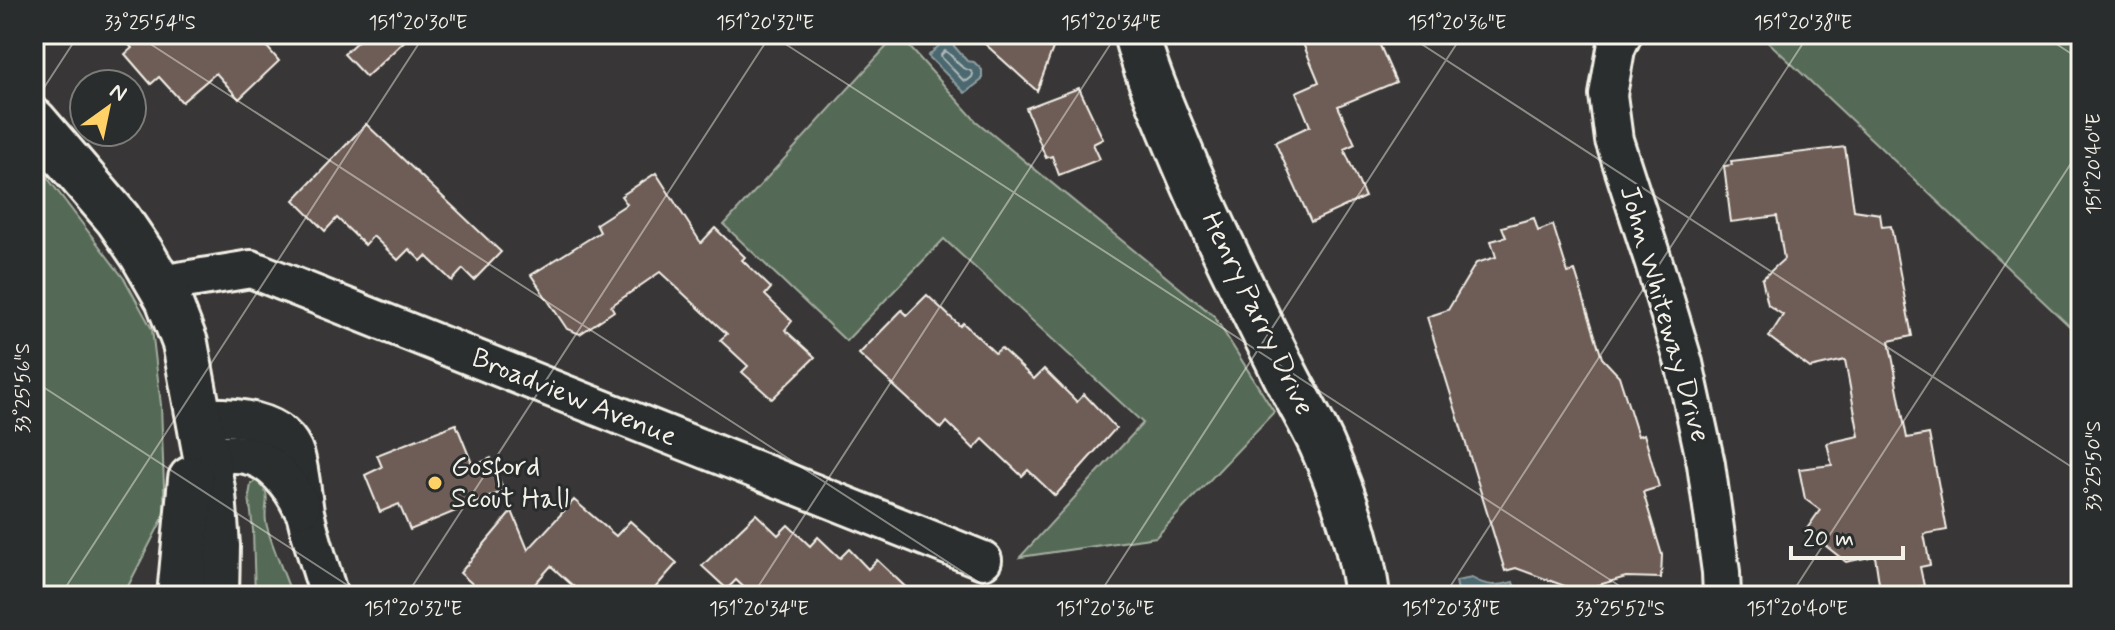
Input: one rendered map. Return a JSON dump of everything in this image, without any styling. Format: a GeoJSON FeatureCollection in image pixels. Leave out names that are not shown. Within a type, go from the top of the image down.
{"type":"FeatureCollection","features":[{"type":"Feature","properties":{"kind":"main road","name":"Henry Parry Drive"},"geometry":{"type":"LineString","coordinates":[[1136,34],[1155,91],[1191,179],[1235,275],[1333,471],[1354,531],[1367,596]]}},
{"type":"Feature","properties":{"kind":"main road"},"geometry":{"type":"LineString","coordinates":[[34,121],[118,219],[160,284],[185,343],[215,520],[188,593]]}},
{"type":"Feature","properties":{"kind":"street","name":"John Whiteway Drive"},"geometry":{"type":"LineString","coordinates":[[1623,34],[1616,49],[1608,95],[1614,140],[1684,363],[1706,464],[1722,596]]}},
{"type":"Feature","properties":{"kind":"street","name":"Broadview Avenue"},"geometry":{"type":"LineString","coordinates":[[160,284],[251,269],[983,560]]}},
{"type":"Feature","properties":{"kind":"street"},"geometry":{"type":"LineString","coordinates":[[199,438],[242,418],[259,423],[282,436],[296,456],[306,516],[329,596]]}},
{"type":"Feature","properties":{"kind":"green space"},"geometry":{"type":"Polygon","coordinates":[[[898,34],[976,121],[1214,316],[1274,412],[1156,537],[1020,557],[1143,423],[944,239],[846,341],[724,225],[898,34]]]}},
{"type":"Feature","properties":{"kind":"green space"},"geometry":{"type":"Polygon","coordinates":[[[1760,34],[2081,34],[2081,337],[1760,34]]]}},
{"type":"Feature","properties":{"kind":"green space"},"geometry":{"type":"Polygon","coordinates":[[[34,160],[125,280],[152,329],[161,405],[165,514],[123,596],[34,596],[34,160]]]}},
{"type":"Feature","properties":{"kind":"green space"},"geometry":{"type":"Polygon","coordinates":[[[257,480],[265,491],[268,530],[292,596],[255,596],[249,496],[251,484],[257,480]]]}},
{"type":"Feature","properties":{"kind":"water"},"geometry":{"type":"Polygon","coordinates":[[[947,38],[967,61],[974,62],[982,70],[982,80],[965,93],[928,56],[947,38]]]}},
{"type":"Feature","properties":{"kind":"water"},"geometry":{"type":"Polygon","coordinates":[[[1472,578],[1492,585],[1513,582],[1517,596],[1459,596],[1456,581],[1472,578]]]}},
{"type":"Feature","properties":{"kind":"building"},"geometry":{"type":"Polygon","coordinates":[[[119,34],[256,34],[279,61],[239,99],[216,73],[182,102],[159,77],[151,84],[148,68],[137,68],[125,54],[132,48],[119,34]]]}},
{"type":"Feature","properties":{"kind":"building"},"geometry":{"type":"Polygon","coordinates":[[[365,34],[412,34],[366,77],[344,54],[365,34]]]}},
{"type":"Feature","properties":{"kind":"building"},"geometry":{"type":"Polygon","coordinates":[[[974,34],[1038,34],[1053,48],[1037,91],[974,34]]]}},
{"type":"Feature","properties":{"kind":"building"},"geometry":{"type":"Polygon","coordinates":[[[1299,34],[1375,34],[1396,82],[1338,106],[1355,144],[1344,149],[1365,197],[1311,222],[1275,142],[1310,126],[1296,92],[1319,82],[1299,34]]]}},
{"type":"Feature","properties":{"kind":"building"},"geometry":{"type":"Polygon","coordinates":[[[1079,88],[1103,139],[1093,144],[1100,159],[1059,175],[1052,156],[1046,158],[1026,108],[1079,88]]]}},
{"type":"Feature","properties":{"kind":"building"},"geometry":{"type":"Polygon","coordinates":[[[366,124],[501,252],[474,280],[463,269],[452,281],[426,256],[421,261],[409,249],[398,260],[373,236],[365,245],[337,218],[325,231],[294,200],[366,124]]]}},
{"type":"Feature","properties":{"kind":"building"},"geometry":{"type":"Polygon","coordinates":[[[1845,147],[1854,210],[1880,214],[1882,227],[1891,226],[1912,336],[1889,341],[1895,376],[1907,438],[1929,434],[1947,530],[1924,534],[1930,565],[1920,567],[1924,586],[1889,591],[1879,583],[1875,556],[1846,562],[1806,530],[1820,510],[1805,499],[1799,469],[1832,465],[1827,443],[1859,436],[1845,360],[1810,368],[1769,337],[1783,315],[1768,305],[1762,279],[1784,259],[1777,216],[1731,222],[1724,166],[1732,165],[1731,161],[1845,147]]]}},
{"type":"Feature","properties":{"kind":"building"},"geometry":{"type":"Polygon","coordinates":[[[656,173],[701,243],[715,228],[745,257],[742,260],[771,288],[765,295],[792,321],[785,330],[815,357],[772,399],[742,372],[748,366],[720,340],[727,334],[660,272],[611,306],[614,311],[580,334],[567,329],[531,275],[600,232],[596,224],[627,204],[621,196],[656,173]]]}},
{"type":"Feature","properties":{"kind":"building"},"geometry":{"type":"Polygon","coordinates":[[[1534,218],[1538,231],[1553,225],[1568,273],[1575,271],[1602,358],[1619,376],[1638,436],[1644,434],[1659,487],[1643,492],[1662,555],[1661,578],[1626,577],[1578,591],[1516,568],[1505,571],[1427,317],[1448,310],[1476,263],[1496,257],[1491,241],[1506,237],[1502,227],[1534,218]]]}},
{"type":"Feature","properties":{"kind":"building"},"geometry":{"type":"Polygon","coordinates":[[[927,295],[995,353],[1001,348],[1034,379],[1044,369],[1077,402],[1084,394],[1116,428],[1055,496],[1028,470],[1022,476],[983,439],[974,449],[947,422],[941,429],[859,354],[902,310],[907,315],[927,295]]]}},
{"type":"Feature","properties":{"kind":"building","name":"Gosford Scout Hall"},"geometry":{"type":"Polygon","coordinates":[[[456,424],[473,466],[491,458],[504,491],[410,530],[399,504],[380,512],[365,475],[382,467],[377,455],[456,424]]]}},
{"type":"Feature","properties":{"kind":"building"},"geometry":{"type":"Polygon","coordinates":[[[574,500],[616,536],[630,521],[677,563],[648,596],[584,596],[551,566],[524,596],[486,596],[460,573],[512,511],[528,550],[574,500]]]}},
{"type":"Feature","properties":{"kind":"building"},"geometry":{"type":"Polygon","coordinates":[[[756,514],[778,535],[788,525],[810,546],[818,537],[840,558],[849,549],[868,569],[877,560],[915,596],[753,596],[736,580],[727,589],[702,566],[756,514]]]}},
{"type":"Feature","properties":{"kind":"place","name":"Gosford Scout Hall"},"geometry":{"type":"Point","coordinates":[435,483]}}]}
